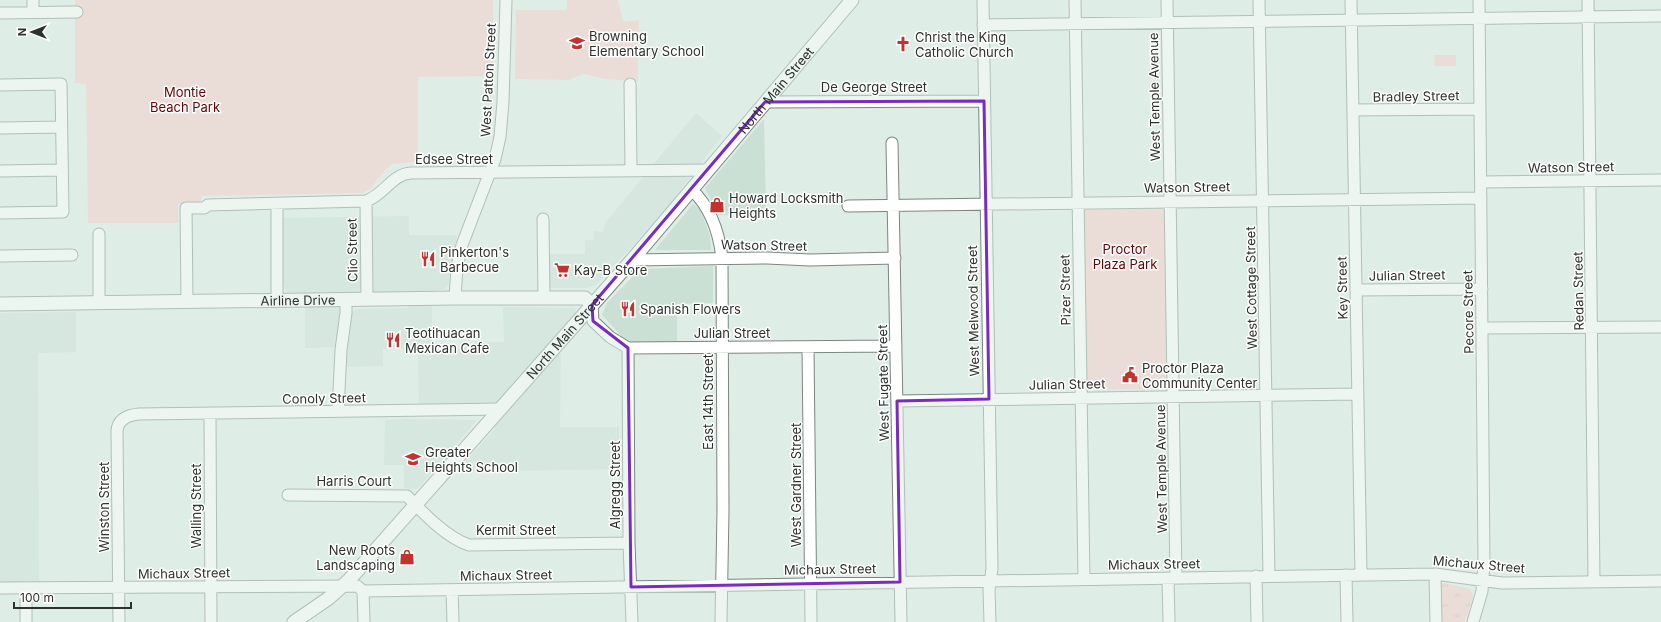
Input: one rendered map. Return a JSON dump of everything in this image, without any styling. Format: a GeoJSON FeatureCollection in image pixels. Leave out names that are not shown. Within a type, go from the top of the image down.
{"type":"FeatureCollection","features":[{"type":"Feature","properties":{"kind":"main road","name":"North Main Street"},"geometry":{"type":"LineString","coordinates":[[294,622],[344,586],[416,506],[632,260],[852,0]]}},
{"type":"Feature","properties":{"kind":"main road","name":"Airline Drive"},"geometry":{"type":"LineString","coordinates":[[0,304],[346,299],[585,298],[592,305]]}},
{"type":"Feature","properties":{"kind":"street"},"geometry":{"type":"LineString","coordinates":[[33,0],[33,12]]}},
{"type":"Feature","properties":{"kind":"street","name":"West Patton Street"},"geometry":{"type":"LineString","coordinates":[[455,298],[457,267],[462,245],[497,153],[502,127],[506,0]]}},
{"type":"Feature","properties":{"kind":"street","name":"West Melwood Street"},"geometry":{"type":"LineString","coordinates":[[983,0],[992,569],[990,581],[990,622]]}},
{"type":"Feature","properties":{"kind":"street","name":"Pizer Street"},"geometry":{"type":"LineString","coordinates":[[1075,0],[1084,579]]}},
{"type":"Feature","properties":{"kind":"street","name":"West Temple Avenue"},"geometry":{"type":"LineString","coordinates":[[1167,0],[1174,396],[1172,578],[1169,622]]}},
{"type":"Feature","properties":{"kind":"street","name":"West Cottage Street"},"geometry":{"type":"LineString","coordinates":[[1259,0],[1269,576]]}},
{"type":"Feature","properties":{"kind":"street","name":"Key Street"},"geometry":{"type":"LineString","coordinates":[[1351,0],[1361,575]]}},
{"type":"Feature","properties":{"kind":"street","name":"Pecore Street"},"geometry":{"type":"LineString","coordinates":[[1473,622],[1483,581],[1483,328],[1479,0]]}},
{"type":"Feature","properties":{"kind":"street","name":"Redan Street"},"geometry":{"type":"LineString","coordinates":[[1588,0],[1594,582]]}},
{"type":"Feature","properties":{"kind":"street"},"geometry":{"type":"LineString","coordinates":[[0,13],[77,12]]}},
{"type":"Feature","properties":{"kind":"street"},"geometry":{"type":"LineString","coordinates":[[983,25],[1661,16]]}},
{"type":"Feature","properties":{"kind":"street"},"geometry":{"type":"LineString","coordinates":[[0,85],[61,84],[63,212],[0,213]]}},
{"type":"Feature","properties":{"kind":"street"},"geometry":{"type":"LineString","coordinates":[[630,84],[630,170]]}},
{"type":"Feature","properties":{"kind":"street","name":"De George Street"},"geometry":{"type":"LineString","coordinates":[[765,102],[984,101]]}},
{"type":"Feature","properties":{"kind":"street","name":"Bradley Street"},"geometry":{"type":"LineString","coordinates":[[1353,110],[1480,109]]}},
{"type":"Feature","properties":{"kind":"street"},"geometry":{"type":"LineString","coordinates":[[0,128],[61,127]]}},
{"type":"Feature","properties":{"kind":"street","name":"West Fugate Street"},"geometry":{"type":"LineString","coordinates":[[892,143],[901,622]]}},
{"type":"Feature","properties":{"kind":"street"},"geometry":{"type":"LineString","coordinates":[[0,171],[62,170]]}},
{"type":"Feature","properties":{"kind":"street","name":"Edsee Street"},"geometry":{"type":"LineString","coordinates":[[366,201],[373,199],[395,179],[406,173],[708,170]]}},
{"type":"Feature","properties":{"kind":"street","name":"Watson Street"},"geometry":{"type":"LineString","coordinates":[[1481,182],[1661,180]]}},
{"type":"Feature","properties":{"kind":"street","name":"East 14th Street"},"geometry":{"type":"LineString","coordinates":[[692,190],[707,208],[713,220],[722,258],[723,511],[720,586],[721,622]]}},
{"type":"Feature","properties":{"kind":"street","name":"Watson Street"},"geometry":{"type":"LineString","coordinates":[[848,206],[1481,198]]}},
{"type":"Feature","properties":{"kind":"street"},"geometry":{"type":"LineString","coordinates":[[187,301],[186,208],[204,208],[208,205],[366,201]]}},
{"type":"Feature","properties":{"kind":"street","name":"Clio Street"},"geometry":{"type":"LineString","coordinates":[[366,201],[367,299]]}},
{"type":"Feature","properties":{"kind":"street"},"geometry":{"type":"LineString","coordinates":[[277,204],[278,300]]}},
{"type":"Feature","properties":{"kind":"street"},"geometry":{"type":"LineString","coordinates":[[543,219],[544,298]]}},
{"type":"Feature","properties":{"kind":"street"},"geometry":{"type":"LineString","coordinates":[[99,234],[100,302]]}},
{"type":"Feature","properties":{"kind":"street"},"geometry":{"type":"LineString","coordinates":[[0,256],[72,255]]}},
{"type":"Feature","properties":{"kind":"street","name":"Watson Street"},"geometry":{"type":"LineString","coordinates":[[632,260],[722,258],[810,260],[895,258]]}},
{"type":"Feature","properties":{"kind":"street","name":"Julian Street"},"geometry":{"type":"LineString","coordinates":[[1356,290],[1482,288]]}},
{"type":"Feature","properties":{"kind":"street","name":"Clio Street"},"geometry":{"type":"LineString","coordinates":[[338,411],[341,350],[346,313],[346,299]]}},
{"type":"Feature","properties":{"kind":"street"},"geometry":{"type":"LineString","coordinates":[[592,305],[593,321],[610,337],[628,348]]}},
{"type":"Feature","properties":{"kind":"street"},"geometry":{"type":"LineString","coordinates":[[1483,328],[1592,326],[1661,327]]}},
{"type":"Feature","properties":{"kind":"street","name":"Julian Street"},"geometry":{"type":"LineString","coordinates":[[628,348],[896,346]]}},
{"type":"Feature","properties":{"kind":"street","name":"West Gardner Street"},"geometry":{"type":"LineString","coordinates":[[808,347],[811,622]]}},
{"type":"Feature","properties":{"kind":"street","name":"Algregg Street"},"geometry":{"type":"LineString","coordinates":[[628,348],[629,543],[632,622]]}},
{"type":"Feature","properties":{"kind":"street","name":"Julian Street"},"geometry":{"type":"LineString","coordinates":[[897,401],[1081,397],[1358,394]]}},
{"type":"Feature","properties":{"kind":"street","name":"Conoly Street"},"geometry":{"type":"LineString","coordinates":[[147,414],[501,409]]}},
{"type":"Feature","properties":{"kind":"street","name":"Walling Street"},"geometry":{"type":"LineString","coordinates":[[210,413],[211,622]]}},
{"type":"Feature","properties":{"kind":"street","name":"Winston Street"},"geometry":{"type":"LineString","coordinates":[[119,622],[117,428],[121,421],[126,417],[147,414]]}},
{"type":"Feature","properties":{"kind":"street","name":"Harris Court"},"geometry":{"type":"LineString","coordinates":[[288,495],[407,496],[416,506]]}},
{"type":"Feature","properties":{"kind":"street","name":"Kermit Street"},"geometry":{"type":"LineString","coordinates":[[416,506],[453,537],[469,545],[629,543]]}},
{"type":"Feature","properties":{"kind":"street"},"geometry":{"type":"LineString","coordinates":[[1435,574],[1436,622]]}},
{"type":"Feature","properties":{"kind":"street","name":"Michaux Street"},"geometry":{"type":"LineString","coordinates":[[0,588],[357,586],[363,591],[1435,574],[1502,583],[1661,581]]}},
{"type":"Feature","properties":{"kind":"street"},"geometry":{"type":"LineString","coordinates":[[1346,575],[1347,622]]}},
{"type":"Feature","properties":{"kind":"street"},"geometry":{"type":"LineString","coordinates":[[1256,576],[1257,622]]}},
{"type":"Feature","properties":{"kind":"street"},"geometry":{"type":"LineString","coordinates":[[26,588],[26,622]]}},
{"type":"Feature","properties":{"kind":"street"},"geometry":{"type":"LineString","coordinates":[[452,590],[453,622]]}},
{"type":"Feature","properties":{"kind":"street"},"geometry":{"type":"LineString","coordinates":[[363,591],[364,622]]}},
{"type":"Feature","properties":{"kind":"highlighted area"},"geometry":{"type":"Polygon","coordinates":[[[984,101],[989,399],[897,401],[900,582],[631,587],[628,348],[593,321],[592,305],[765,102],[984,101]]]}},
{"type":"Feature","properties":{"kind":"shaded area"},"geometry":{"type":"Polygon","coordinates":[[[696,113],[722,136],[662,214],[596,285],[586,288],[550,288],[550,254],[585,254],[585,240],[593,240],[594,231],[603,232],[606,222],[696,113]]]}},
{"type":"Feature","properties":{"kind":"shaded area"},"geometry":{"type":"Polygon","coordinates":[[[764,119],[766,214],[718,215],[705,188],[764,119]]]}},
{"type":"Feature","properties":{"kind":"shaded area"},"geometry":{"type":"Polygon","coordinates":[[[693,204],[699,208],[705,221],[710,237],[711,250],[655,250],[693,204]]]}},
{"type":"Feature","properties":{"kind":"shaded area"},"geometry":{"type":"Polygon","coordinates":[[[409,216],[409,235],[457,235],[448,286],[444,289],[432,291],[432,348],[473,347],[474,342],[504,342],[503,307],[575,308],[576,312],[561,330],[560,427],[619,427],[620,469],[456,472],[495,429],[495,406],[419,407],[418,349],[383,349],[383,366],[343,367],[352,312],[356,309],[408,308],[408,292],[343,293],[339,347],[305,348],[305,293],[288,293],[283,285],[281,218],[409,216]]]}},
{"type":"Feature","properties":{"kind":"shaded area"},"geometry":{"type":"Polygon","coordinates":[[[713,266],[713,303],[677,304],[677,343],[628,343],[602,315],[607,303],[640,269],[713,266]]]}},
{"type":"Feature","properties":{"kind":"shaded area"},"geometry":{"type":"Polygon","coordinates":[[[76,312],[76,352],[38,353],[39,585],[0,585],[0,313],[76,312]]]}},
{"type":"Feature","properties":{"kind":"shaded area","name":"Greater Heights School"},"geometry":{"type":"Polygon","coordinates":[[[385,420],[477,420],[417,489],[404,488],[404,465],[384,465],[385,420]]]}},
{"type":"Feature","properties":{"kind":"green space","name":"Montie Beach Park"},"geometry":{"type":"Polygon","coordinates":[[[75,0],[493,0],[493,76],[418,77],[418,162],[392,164],[385,170],[371,188],[362,193],[201,196],[201,203],[178,204],[178,223],[88,223],[86,84],[75,83],[75,0]]]}},
{"type":"Feature","properties":{"kind":"green space","name":"Browning Elementary School"},"geometry":{"type":"Polygon","coordinates":[[[567,0],[618,0],[623,22],[639,20],[638,82],[606,79],[584,74],[568,80],[515,79],[516,10],[567,10],[567,0]]]}},
{"type":"Feature","properties":{"kind":"green space"},"geometry":{"type":"Polygon","coordinates":[[[1434,55],[1456,55],[1456,66],[1435,66],[1434,55]]]}},
{"type":"Feature","properties":{"kind":"green space","name":"Proctor Plaza Park"},"geometry":{"type":"Polygon","coordinates":[[[1165,209],[1168,389],[1087,390],[1084,210],[1165,209]]]}},
{"type":"Feature","properties":{"kind":"green space"},"geometry":{"type":"Polygon","coordinates":[[[1444,583],[1470,589],[1473,597],[1465,622],[1439,622],[1440,586],[1444,583]]]}},
{"type":"Feature","properties":{"kind":"place","name":"Browning Elementary School"},"geometry":{"type":"Point","coordinates":[577,43]}},
{"type":"Feature","properties":{"kind":"place","name":"Christ the King Catholic Church"},"geometry":{"type":"Point","coordinates":[903,44]}},
{"type":"Feature","properties":{"kind":"place","name":"Howard Locksmith Heights"},"geometry":{"type":"Point","coordinates":[717,205]}},
{"type":"Feature","properties":{"kind":"place","name":"Pinkerton's Barbecue"},"geometry":{"type":"Point","coordinates":[428,259]}},
{"type":"Feature","properties":{"kind":"place","name":"Kay-B Store"},"geometry":{"type":"Point","coordinates":[562,270]}},
{"type":"Feature","properties":{"kind":"place","name":"Spanish Flowers"},"geometry":{"type":"Point","coordinates":[628,309]}},
{"type":"Feature","properties":{"kind":"place","name":"Teotihuacan Mexican Cafe"},"geometry":{"type":"Point","coordinates":[393,340]}},
{"type":"Feature","properties":{"kind":"place","name":"Proctor Plaza Community Center"},"geometry":{"type":"Point","coordinates":[1130,375]}},
{"type":"Feature","properties":{"kind":"place","name":"Greater Heights School"},"geometry":{"type":"Point","coordinates":[413,459]}},
{"type":"Feature","properties":{"kind":"place","name":"New Roots Landscaping"},"geometry":{"type":"Point","coordinates":[407,557]}}]}
